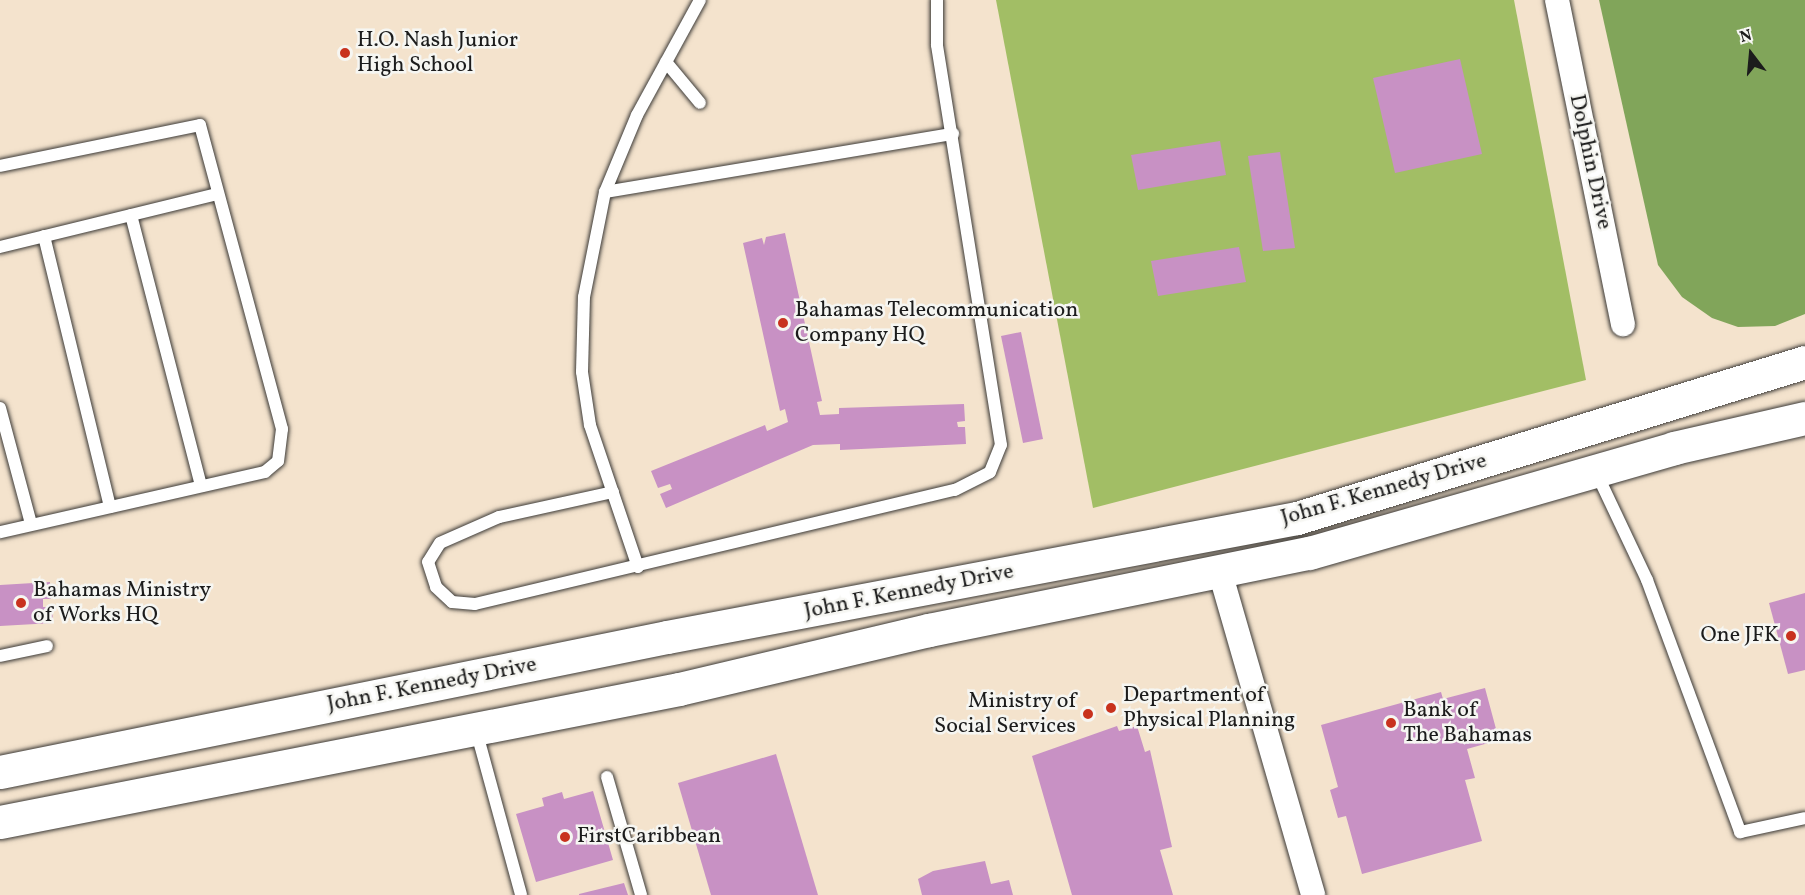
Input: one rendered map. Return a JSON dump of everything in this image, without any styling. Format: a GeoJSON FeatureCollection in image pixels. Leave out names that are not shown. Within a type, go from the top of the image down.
{"type":"FeatureCollection","features":[{"type":"Feature","properties":{"kind":"highway","name":"John F. Kennedy Drive"},"geometry":{"type":"LineString","coordinates":[[0,772],[667,637],[1297,518],[1805,362]]}},
{"type":"Feature","properties":{"kind":"highway","name":"John F. Kennedy Drive"},"geometry":{"type":"LineString","coordinates":[[0,822],[476,728],[1309,553],[1596,470],[1805,418]]}},
{"type":"Feature","properties":{"kind":"street","name":"Dolphin Drive"},"geometry":{"type":"LineString","coordinates":[[1557,0],[1623,324]]}},
{"type":"Feature","properties":{"kind":"street"},"geometry":{"type":"LineString","coordinates":[[1220,572],[1313,895]]}},
{"type":"Feature","properties":{"kind":"lane"},"geometry":{"type":"LineString","coordinates":[[638,567],[590,425],[582,372],[584,297],[605,192],[666,62],[700,0]]}},
{"type":"Feature","properties":{"kind":"lane"},"geometry":{"type":"LineString","coordinates":[[613,492],[499,517],[440,543],[428,562],[436,587],[452,602],[475,604],[955,490],[990,472],[1001,445],[937,45],[937,0]]}},
{"type":"Feature","properties":{"kind":"lane"},"geometry":{"type":"LineString","coordinates":[[666,62],[700,104]]}},
{"type":"Feature","properties":{"kind":"lane"},"geometry":{"type":"LineString","coordinates":[[0,166],[200,125],[282,429],[278,461],[265,472],[0,532]]}},
{"type":"Feature","properties":{"kind":"lane"},"geometry":{"type":"LineString","coordinates":[[605,192],[953,134]]}},
{"type":"Feature","properties":{"kind":"lane"},"geometry":{"type":"LineString","coordinates":[[0,247],[218,194]]}},
{"type":"Feature","properties":{"kind":"lane"},"geometry":{"type":"LineString","coordinates":[[131,215],[201,486]]}},
{"type":"Feature","properties":{"kind":"lane"},"geometry":{"type":"LineString","coordinates":[[44,236],[110,507]]}},
{"type":"Feature","properties":{"kind":"lane"},"geometry":{"type":"LineString","coordinates":[[0,408],[31,524]]}},
{"type":"Feature","properties":{"kind":"lane"},"geometry":{"type":"LineString","coordinates":[[1596,470],[1647,580],[1740,832],[1805,818]]}},
{"type":"Feature","properties":{"kind":"lane"},"geometry":{"type":"LineString","coordinates":[[0,656],[47,645]]}},
{"type":"Feature","properties":{"kind":"lane"},"geometry":{"type":"LineString","coordinates":[[476,728],[521,895]]}},
{"type":"Feature","properties":{"kind":"lane"},"geometry":{"type":"LineString","coordinates":[[607,777],[641,895]]}},
{"type":"Feature","properties":{"kind":"green space"},"geometry":{"type":"Polygon","coordinates":[[[996,0],[1514,0],[1586,380],[1093,508],[996,0]]]}},
{"type":"Feature","properties":{"kind":"green space"},"geometry":{"type":"Polygon","coordinates":[[[1599,0],[1805,0],[1805,314],[1775,326],[1738,327],[1712,318],[1682,297],[1658,265],[1599,0]]]}},
{"type":"Feature","properties":{"kind":"building"},"geometry":{"type":"Polygon","coordinates":[[[1460,59],[1482,154],[1395,173],[1373,78],[1460,59]]]}},
{"type":"Feature","properties":{"kind":"building"},"geometry":{"type":"Polygon","coordinates":[[[1220,141],[1226,175],[1138,190],[1131,155],[1220,141]]]}},
{"type":"Feature","properties":{"kind":"building"},"geometry":{"type":"Polygon","coordinates":[[[1280,152],[1295,248],[1263,251],[1248,156],[1280,152]]]}},
{"type":"Feature","properties":{"kind":"building","name":"Bahamas Telecommunication Company HQ"},"geometry":{"type":"Polygon","coordinates":[[[785,233],[822,401],[817,402],[820,415],[839,414],[839,408],[964,404],[965,421],[957,422],[958,427],[965,427],[966,444],[840,450],[840,444],[813,445],[666,508],[660,494],[672,489],[670,484],[658,488],[651,471],[765,425],[767,431],[788,422],[785,409],[780,411],[743,243],[762,238],[764,245],[766,237],[785,233]]]}},
{"type":"Feature","properties":{"kind":"building"},"geometry":{"type":"Polygon","coordinates":[[[1239,247],[1246,282],[1158,296],[1151,261],[1239,247]]]}},
{"type":"Feature","properties":{"kind":"building"},"geometry":{"type":"Polygon","coordinates":[[[1021,332],[1043,439],[1023,443],[1001,336],[1021,332]]]}},
{"type":"Feature","properties":{"kind":"building","name":"Bahamas Ministry of Works HQ"},"geometry":{"type":"Polygon","coordinates":[[[50,582],[51,599],[43,599],[43,607],[52,607],[53,623],[0,626],[0,585],[50,582]]]}},
{"type":"Feature","properties":{"kind":"building","name":"One JFK"},"geometry":{"type":"Polygon","coordinates":[[[1805,593],[1805,670],[1788,674],[1769,603],[1805,593]]]}},
{"type":"Feature","properties":{"kind":"building"},"geometry":{"type":"Polygon","coordinates":[[[1485,688],[1499,740],[1467,749],[1475,778],[1465,780],[1482,841],[1362,874],[1346,816],[1338,818],[1330,790],[1338,787],[1321,725],[1441,692],[1443,699],[1485,688]]]}},
{"type":"Feature","properties":{"kind":"building"},"geometry":{"type":"Polygon","coordinates":[[[1117,726],[1119,731],[1137,726],[1145,752],[1150,750],[1172,847],[1160,850],[1173,895],[1072,895],[1032,756],[1117,726]]]}},
{"type":"Feature","properties":{"kind":"building"},"geometry":{"type":"Polygon","coordinates":[[[776,754],[818,895],[711,895],[678,783],[776,754]]]}},
{"type":"Feature","properties":{"kind":"building","name":"FirstCaribbean"},"geometry":{"type":"Polygon","coordinates":[[[593,791],[613,860],[536,882],[516,814],[544,806],[542,798],[562,792],[564,799],[593,791]]]}},
{"type":"Feature","properties":{"kind":"building"},"geometry":{"type":"Polygon","coordinates":[[[985,861],[991,884],[1009,880],[1013,895],[922,895],[918,879],[933,871],[985,861]]]}},
{"type":"Feature","properties":{"kind":"building"},"geometry":{"type":"Polygon","coordinates":[[[624,883],[628,895],[579,895],[579,894],[624,883]]]}},
{"type":"Feature","properties":{"kind":"place","name":"H.O. Nash Junior High School"},"geometry":{"type":"Point","coordinates":[345,53]}},
{"type":"Feature","properties":{"kind":"place","name":"Bahamas Telecommunication Company HQ"},"geometry":{"type":"Point","coordinates":[783,323]}},
{"type":"Feature","properties":{"kind":"place","name":"Bahamas Ministry of Works HQ"},"geometry":{"type":"Point","coordinates":[21,603]}},
{"type":"Feature","properties":{"kind":"place","name":"One JFK"},"geometry":{"type":"Point","coordinates":[1791,636]}},
{"type":"Feature","properties":{"kind":"place","name":"Department of Physical Planning"},"geometry":{"type":"Point","coordinates":[1111,708]}},
{"type":"Feature","properties":{"kind":"place","name":"Ministry of Social Services"},"geometry":{"type":"Point","coordinates":[1088,714]}},
{"type":"Feature","properties":{"kind":"place","name":"Bank of The Bahamas"},"geometry":{"type":"Point","coordinates":[1391,723]}},
{"type":"Feature","properties":{"kind":"place","name":"FirstCaribbean"},"geometry":{"type":"Point","coordinates":[565,837]}}]}
